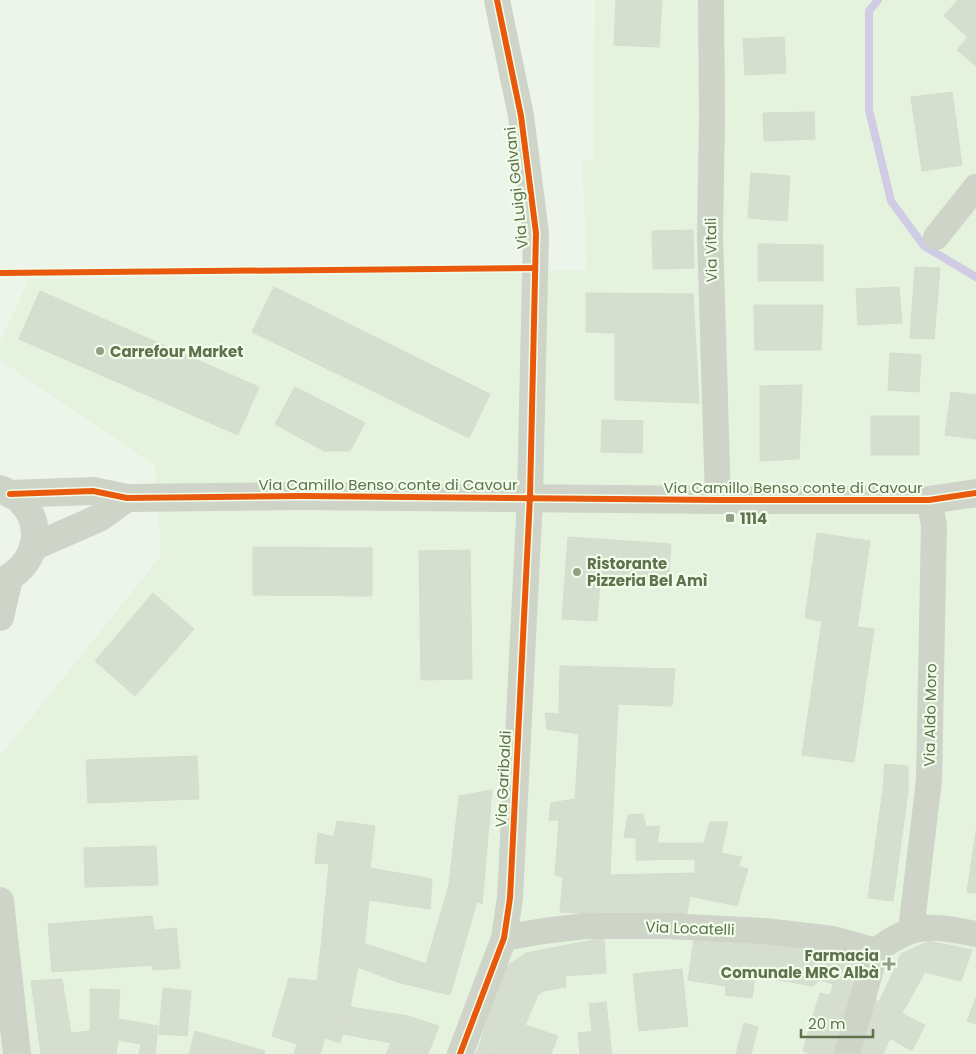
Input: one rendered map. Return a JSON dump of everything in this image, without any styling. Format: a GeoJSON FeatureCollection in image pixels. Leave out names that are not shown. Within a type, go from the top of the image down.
{"type":"FeatureCollection","features":[{"type":"Feature","properties":{"kind":"street","name":"Via Luigi Galvani"},"geometry":{"type":"LineString","coordinates":[[497,0],[521,116],[536,233],[530,497]]}},
{"type":"Feature","properties":{"kind":"street","name":"Via Vitali"},"geometry":{"type":"LineString","coordinates":[[711,0],[712,118],[710,235],[718,500]]}},
{"type":"Feature","properties":{"kind":"street"},"geometry":{"type":"LineString","coordinates":[[936,237],[976,187]]}},
{"type":"Feature","properties":{"kind":"street","name":"Via Camillo Benso conte di Cavour"},"geometry":{"type":"LineString","coordinates":[[5,491],[93,491],[127,498],[303,496],[718,500],[929,500],[976,493]]}},
{"type":"Feature","properties":{"kind":"street"},"geometry":{"type":"LineString","coordinates":[[0,616],[4,581],[23,568],[30,556],[35,539],[34,526],[28,510],[19,499],[5,491]]}},
{"type":"Feature","properties":{"kind":"street","name":"Via Garibaldi"},"geometry":{"type":"LineString","coordinates":[[460,1054],[504,938],[510,898],[530,497]]}},
{"type":"Feature","properties":{"kind":"street"},"geometry":{"type":"LineString","coordinates":[[33,547],[99,518],[127,498]]}},
{"type":"Feature","properties":{"kind":"street","name":"Via Aldo Moro"},"geometry":{"type":"LineString","coordinates":[[911,930],[929,780],[934,525],[929,500]]}},
{"type":"Feature","properties":{"kind":"street"},"geometry":{"type":"LineString","coordinates":[[0,901],[4,973],[17,1054]]}},
{"type":"Feature","properties":{"kind":"street","name":"Via Locatelli"},"geometry":{"type":"LineString","coordinates":[[504,938],[586,926],[668,926],[765,931],[833,939],[876,951]]}},
{"type":"Feature","properties":{"kind":"street"},"geometry":{"type":"LineString","coordinates":[[847,1054],[876,951],[893,937],[911,930],[939,926],[976,934]]}},
{"type":"Feature","properties":{"kind":"shaded area"},"geometry":{"type":"Polygon","coordinates":[[[595,0],[976,0],[976,1054],[0,1054],[0,752],[4,751],[161,556],[155,466],[0,360],[0,341],[29,279],[587,270],[582,160],[593,161],[595,0]]]}},
{"type":"Feature","properties":{"kind":"building"},"geometry":{"type":"Polygon","coordinates":[[[616,0],[662,0],[659,47],[614,45],[616,0]]]}},
{"type":"Feature","properties":{"kind":"building"},"geometry":{"type":"Polygon","coordinates":[[[958,0],[976,0],[976,66],[957,50],[968,37],[944,16],[958,0]]]}},
{"type":"Feature","properties":{"kind":"building"},"geometry":{"type":"Polygon","coordinates":[[[784,37],[786,73],[745,75],[743,39],[784,37]]]}},
{"type":"Feature","properties":{"kind":"building"},"geometry":{"type":"Polygon","coordinates":[[[952,92],[962,165],[922,171],[911,97],[952,92]]]}},
{"type":"Feature","properties":{"kind":"building"},"geometry":{"type":"Polygon","coordinates":[[[814,112],[815,139],[764,141],[763,113],[814,112]]]}},
{"type":"Feature","properties":{"kind":"building"},"geometry":{"type":"Polygon","coordinates":[[[751,173],[790,176],[787,221],[748,218],[751,173]]]}},
{"type":"Feature","properties":{"kind":"building"},"geometry":{"type":"Polygon","coordinates":[[[693,230],[694,268],[653,269],[652,231],[693,230]]]}},
{"type":"Feature","properties":{"kind":"building"},"geometry":{"type":"Polygon","coordinates":[[[758,244],[823,245],[823,281],[758,281],[758,244]]]}},
{"type":"Feature","properties":{"kind":"building"},"geometry":{"type":"Polygon","coordinates":[[[915,267],[940,268],[934,339],[910,338],[915,267]]]}},
{"type":"Feature","properties":{"kind":"building"},"geometry":{"type":"Polygon","coordinates":[[[274,287],[490,394],[469,438],[252,332],[274,287]]]}},
{"type":"Feature","properties":{"kind":"building"},"geometry":{"type":"Polygon","coordinates":[[[899,287],[902,323],[858,325],[856,289],[899,287]]]}},
{"type":"Feature","properties":{"kind":"building"},"geometry":{"type":"Polygon","coordinates":[[[40,291],[259,387],[238,435],[19,339],[40,291]]]}},
{"type":"Feature","properties":{"kind":"building"},"geometry":{"type":"Polygon","coordinates":[[[586,293],[693,294],[699,403],[615,400],[615,333],[586,332],[586,293]]]}},
{"type":"Feature","properties":{"kind":"building"},"geometry":{"type":"Polygon","coordinates":[[[754,305],[823,305],[821,350],[755,350],[754,305]]]}},
{"type":"Feature","properties":{"kind":"building"},"geometry":{"type":"Polygon","coordinates":[[[890,353],[921,355],[919,392],[888,390],[890,353]]]}},
{"type":"Feature","properties":{"kind":"building"},"geometry":{"type":"Polygon","coordinates":[[[802,385],[799,459],[760,461],[760,386],[802,385]]]}},
{"type":"Feature","properties":{"kind":"building"},"geometry":{"type":"Polygon","coordinates":[[[295,387],[365,423],[350,451],[324,451],[275,424],[295,387]]]}},
{"type":"Feature","properties":{"kind":"building"},"geometry":{"type":"Polygon","coordinates":[[[951,392],[976,395],[976,439],[945,435],[951,392]]]}},
{"type":"Feature","properties":{"kind":"building"},"geometry":{"type":"Polygon","coordinates":[[[871,416],[919,416],[919,455],[871,455],[871,416]]]}},
{"type":"Feature","properties":{"kind":"building"},"geometry":{"type":"Polygon","coordinates":[[[602,420],[643,421],[642,453],[601,452],[602,420]]]}},
{"type":"Feature","properties":{"kind":"building"},"geometry":{"type":"Polygon","coordinates":[[[817,533],[870,541],[857,627],[874,629],[854,762],[802,755],[822,621],[805,618],[817,533]]]}},
{"type":"Feature","properties":{"kind":"building"},"geometry":{"type":"Polygon","coordinates":[[[568,537],[671,544],[668,585],[600,581],[597,621],[562,619],[568,537]]]}},
{"type":"Feature","properties":{"kind":"building"},"geometry":{"type":"Polygon","coordinates":[[[253,547],[372,548],[372,596],[253,595],[253,547]]]}},
{"type":"Feature","properties":{"kind":"building"},"geometry":{"type":"Polygon","coordinates":[[[470,550],[472,679],[421,680],[419,551],[470,550]]]}},
{"type":"Feature","properties":{"kind":"building"},"geometry":{"type":"Polygon","coordinates":[[[153,593],[194,629],[135,696],[95,661],[153,593]]]}},
{"type":"Feature","properties":{"kind":"building"},"geometry":{"type":"Polygon","coordinates":[[[560,666],[675,669],[672,706],[618,704],[610,875],[695,873],[695,859],[636,860],[636,838],[624,837],[628,815],[643,814],[646,827],[660,826],[657,843],[704,843],[710,822],[728,822],[721,853],[742,857],[738,866],[748,869],[737,906],[690,896],[686,917],[560,912],[563,877],[555,875],[559,820],[549,820],[551,803],[575,799],[579,734],[547,729],[545,713],[559,714],[560,666]]]}},
{"type":"Feature","properties":{"kind":"building"},"geometry":{"type":"Polygon","coordinates":[[[197,756],[199,799],[88,803],[86,760],[197,756]]]}},
{"type":"Feature","properties":{"kind":"building"},"geometry":{"type":"Polygon","coordinates":[[[885,764],[908,766],[908,792],[893,901],[868,898],[885,764]]]}},
{"type":"Feature","properties":{"kind":"building"},"geometry":{"type":"Polygon","coordinates":[[[492,790],[482,904],[449,885],[459,796],[492,790]]]}},
{"type":"Feature","properties":{"kind":"building"},"geometry":{"type":"Polygon","coordinates":[[[337,821],[375,826],[370,868],[432,879],[430,909],[369,900],[364,950],[321,947],[329,864],[315,863],[318,833],[334,837],[337,821]]]}},
{"type":"Feature","properties":{"kind":"building"},"geometry":{"type":"Polygon","coordinates":[[[976,831],[976,893],[967,892],[976,831]]]}},
{"type":"Feature","properties":{"kind":"building"},"geometry":{"type":"Polygon","coordinates":[[[156,846],[158,885],[85,887],[84,848],[156,846]]]}},
{"type":"Feature","properties":{"kind":"building"},"geometry":{"type":"Polygon","coordinates":[[[449,885],[477,901],[450,995],[397,982],[406,957],[426,964],[449,885]]]}},
{"type":"Feature","properties":{"kind":"building"},"geometry":{"type":"Polygon","coordinates":[[[152,916],[154,930],[176,928],[180,968],[153,970],[152,965],[52,972],[48,924],[152,916]]]}},
{"type":"Feature","properties":{"kind":"building"},"geometry":{"type":"Polygon","coordinates":[[[695,933],[760,942],[752,998],[725,995],[726,986],[688,980],[695,933]]]}},
{"type":"Feature","properties":{"kind":"building"},"geometry":{"type":"Polygon","coordinates":[[[604,938],[606,973],[565,976],[566,987],[543,991],[538,995],[525,1025],[558,1036],[551,1054],[494,1054],[478,1049],[504,968],[526,953],[604,938]]]}},
{"type":"Feature","properties":{"kind":"building"},"geometry":{"type":"Polygon","coordinates":[[[929,941],[972,950],[961,981],[925,972],[902,1013],[879,1002],[901,954],[929,941]]]}},
{"type":"Feature","properties":{"kind":"building"},"geometry":{"type":"Polygon","coordinates":[[[760,942],[842,955],[833,984],[820,980],[813,986],[755,976],[760,942]]]}},
{"type":"Feature","properties":{"kind":"building"},"geometry":{"type":"Polygon","coordinates":[[[366,944],[406,957],[397,982],[358,967],[350,1007],[309,1005],[297,1044],[272,1036],[289,978],[317,981],[321,947],[364,950],[366,944]]]}},
{"type":"Feature","properties":{"kind":"building"},"geometry":{"type":"Polygon","coordinates":[[[842,955],[867,962],[844,1040],[809,1029],[820,993],[830,995],[842,955]]]}},
{"type":"Feature","properties":{"kind":"building"},"geometry":{"type":"Polygon","coordinates":[[[682,969],[688,1026],[639,1031],[633,974],[682,969]]]}},
{"type":"Feature","properties":{"kind":"building"},"geometry":{"type":"Polygon","coordinates":[[[62,979],[71,1033],[90,1031],[90,989],[120,990],[118,1019],[158,1026],[155,1054],[139,1054],[141,1044],[118,1040],[116,1054],[41,1054],[31,981],[62,979]]]}},
{"type":"Feature","properties":{"kind":"building"},"geometry":{"type":"Polygon","coordinates":[[[163,988],[191,991],[187,1036],[159,1034],[163,988]]]}},
{"type":"Feature","properties":{"kind":"building"},"geometry":{"type":"Polygon","coordinates":[[[976,998],[976,1024],[967,1021],[976,998]]]}},
{"type":"Feature","properties":{"kind":"building"},"geometry":{"type":"Polygon","coordinates":[[[873,999],[925,1025],[912,1051],[890,1038],[883,1054],[853,1054],[873,999]]]}},
{"type":"Feature","properties":{"kind":"building"},"geometry":{"type":"Polygon","coordinates":[[[606,1002],[609,1029],[592,1031],[589,1004],[606,1002]]]}},
{"type":"Feature","properties":{"kind":"building"},"geometry":{"type":"Polygon","coordinates":[[[309,1005],[350,1007],[340,1043],[325,1038],[320,1054],[294,1054],[309,1005]]]}},
{"type":"Feature","properties":{"kind":"building"},"geometry":{"type":"Polygon","coordinates":[[[350,1007],[408,1016],[439,1026],[428,1054],[386,1054],[391,1043],[343,1034],[350,1007]]]}},
{"type":"Feature","properties":{"kind":"building"},"geometry":{"type":"Polygon","coordinates":[[[744,1023],[758,1027],[751,1054],[736,1054],[744,1023]]]}},
{"type":"Feature","properties":{"kind":"building"},"geometry":{"type":"Polygon","coordinates":[[[609,1029],[612,1054],[580,1054],[578,1033],[609,1029]]]}},
{"type":"Feature","properties":{"kind":"building"},"geometry":{"type":"Polygon","coordinates":[[[809,1029],[844,1040],[839,1054],[811,1054],[803,1051],[809,1029]]]}},
{"type":"Feature","properties":{"kind":"building"},"geometry":{"type":"Polygon","coordinates":[[[195,1031],[265,1051],[264,1054],[189,1054],[195,1031]]]}},
{"type":"Feature","properties":{"kind":"building"},"geometry":{"type":"Polygon","coordinates":[[[478,1049],[494,1054],[475,1054],[478,1049]]]}},
{"type":"Feature","properties":{"kind":"waterway"},"geometry":{"type":"LineString","coordinates":[[878,0],[869,11],[869,110],[891,201],[924,246],[976,277]]}},
{"type":"Feature","properties":{"kind":"cycle path"},"geometry":{"type":"LineString","coordinates":[[460,1054],[504,938],[510,898],[530,497],[536,233],[521,116],[497,0]]}},
{"type":"Feature","properties":{"kind":"cycle path"},"geometry":{"type":"LineString","coordinates":[[0,273],[535,268]]}},
{"type":"Feature","properties":{"kind":"cycle path"},"geometry":{"type":"LineString","coordinates":[[10,494],[93,491],[127,498],[303,496],[929,500],[976,493]]}},
{"type":"Feature","properties":{"kind":"place","name":"Carrefour Market"},"geometry":{"type":"Point","coordinates":[100,351]}},
{"type":"Feature","properties":{"kind":"place","name":"1114"},"geometry":{"type":"Point","coordinates":[730,518]}},
{"type":"Feature","properties":{"kind":"place","name":"Ristorante Pizzeria Bel Amì"},"geometry":{"type":"Point","coordinates":[577,572]}},
{"type":"Feature","properties":{"kind":"place","name":"Farmacia Comunale MRC Albà"},"geometry":{"type":"Point","coordinates":[889,964]}}]}
